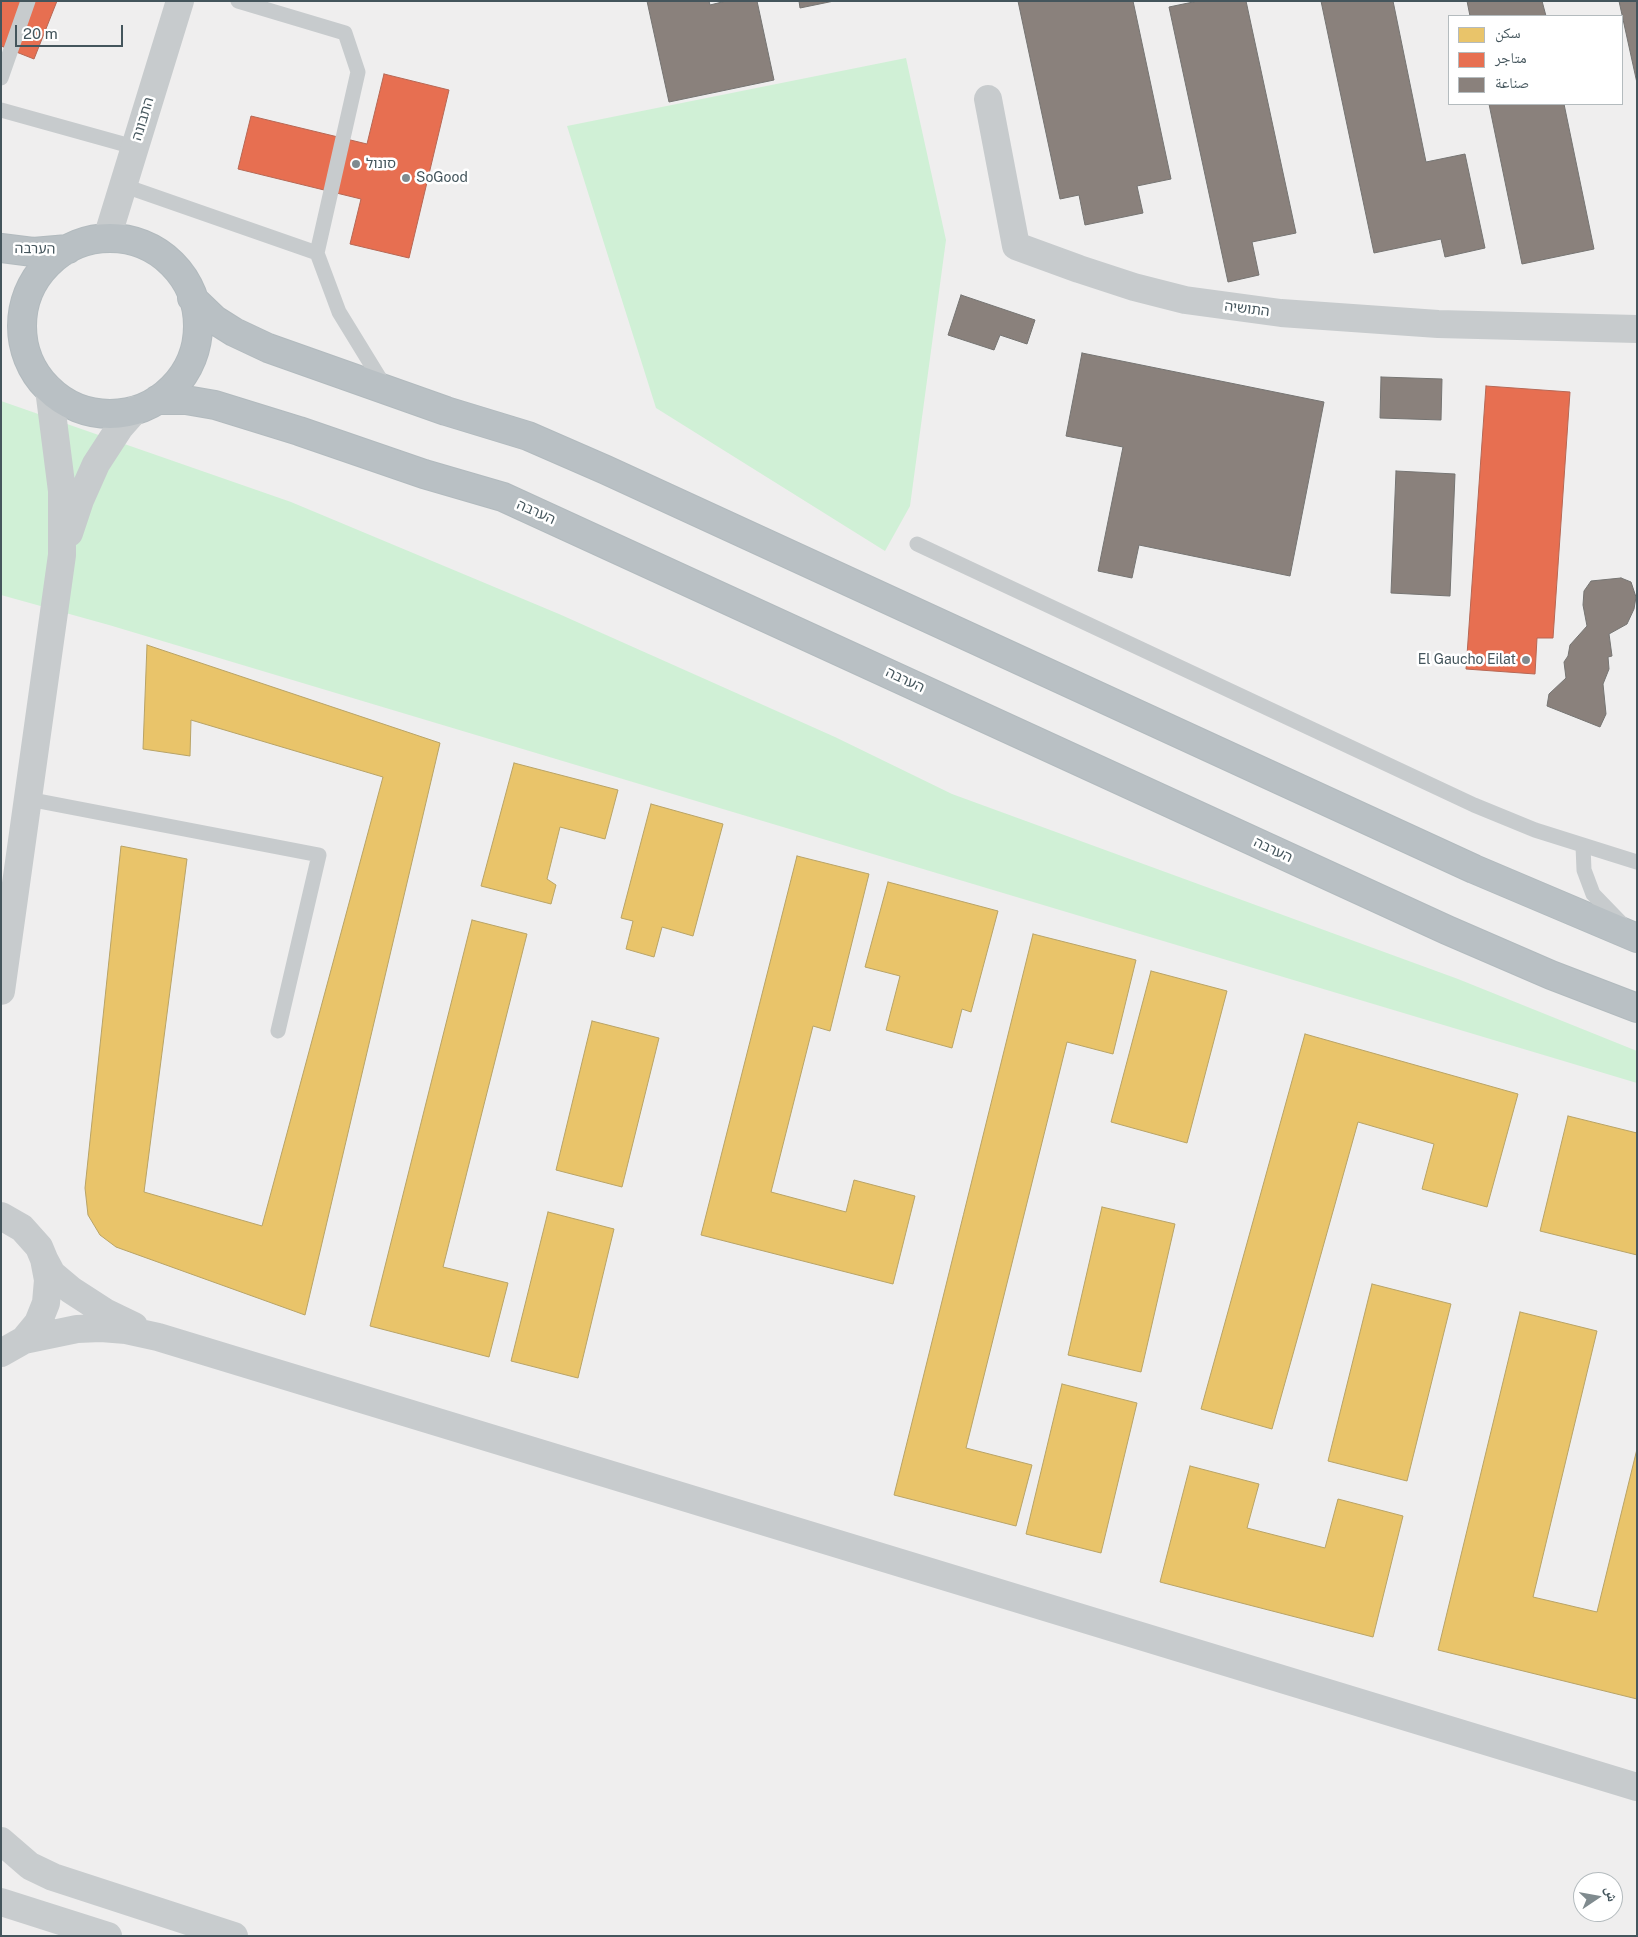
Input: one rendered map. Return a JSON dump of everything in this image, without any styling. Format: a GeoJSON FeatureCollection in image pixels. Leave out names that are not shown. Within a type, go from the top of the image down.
{"type":"FeatureCollection","features":[{"type":"Feature","properties":{"kind":"highway"},"geometry":{"type":"LineString","coordinates":[[108,238],[145,245],[169,261],[188,284],[197,312],[197,342],[187,369],[169,392],[146,405],[118,415],[89,412],[62,401],[41,382],[27,357],[21,328],[25,299],[38,273],[60,253],[68,249],[87,241],[108,238]]}},
{"type":"Feature","properties":{"kind":"highway","name":"הערבה"},"geometry":{"type":"LineString","coordinates":[[1,248],[33,252],[68,249]]}},
{"type":"Feature","properties":{"kind":"highway"},"geometry":{"type":"LineString","coordinates":[[192,298],[215,320],[242,336],[268,348],[386,388],[446,411],[528,436],[606,470],[1474,869],[1636,937]]}},
{"type":"Feature","properties":{"kind":"highway"},"geometry":{"type":"LineString","coordinates":[[1,334],[27,357]]}},
{"type":"Feature","properties":{"kind":"highway","name":"הערבה"},"geometry":{"type":"LineString","coordinates":[[146,405],[186,400],[215,405],[299,431],[424,474],[503,497],[1446,930],[1551,975],[1637,1008]]}},
{"type":"Feature","properties":{"kind":"street","name":"התבונה"},"geometry":{"type":"LineString","coordinates":[[108,238],[122,185],[180,1]]}},
{"type":"Feature","properties":{"kind":"street","name":"התושיה"},"geometry":{"type":"LineString","coordinates":[[988,99],[1016,246],[1079,269],[1134,287],[1185,300],[1281,313],[1438,324],[1637,329]]}},
{"type":"Feature","properties":{"kind":"street"},"geometry":{"type":"LineString","coordinates":[[1,991],[62,555],[62,491],[49,389]]}},
{"type":"Feature","properties":{"kind":"street"},"geometry":{"type":"LineString","coordinates":[[62,555],[80,500],[96,464],[120,427],[146,405]]}},
{"type":"Feature","properties":{"kind":"street"},"geometry":{"type":"LineString","coordinates":[[5,1213],[31,1237],[52,1274],[71,1290],[105,1312],[158,1337]]}},
{"type":"Feature","properties":{"kind":"street"},"geometry":{"type":"LineString","coordinates":[[13,1346],[38,1323],[46,1302],[48,1280],[44,1259]]}},
{"type":"Feature","properties":{"kind":"street"},"geometry":{"type":"LineString","coordinates":[[13,1346],[78,1329],[126,1330],[158,1337],[1637,1787]]}},
{"type":"Feature","properties":{"kind":"street"},"geometry":{"type":"LineString","coordinates":[[1,1841],[30,1866],[53,1877],[234,1936]]}},
{"type":"Feature","properties":{"kind":"street"},"geometry":{"type":"LineString","coordinates":[[1,1902],[108,1936]]}},
{"type":"Feature","properties":{"kind":"lane"},"geometry":{"type":"LineString","coordinates":[[1,78],[28,1]]}},
{"type":"Feature","properties":{"kind":"lane"},"geometry":{"type":"LineString","coordinates":[[238,1],[345,32],[358,72],[317,252],[340,312],[386,388]]}},
{"type":"Feature","properties":{"kind":"lane"},"geometry":{"type":"LineString","coordinates":[[1,110],[134,147]]}},
{"type":"Feature","properties":{"kind":"lane"},"geometry":{"type":"LineString","coordinates":[[122,185],[317,252]]}},
{"type":"Feature","properties":{"kind":"lane"},"geometry":{"type":"LineString","coordinates":[[917,544],[1474,805],[1535,830],[1637,862]]}},
{"type":"Feature","properties":{"kind":"lane"},"geometry":{"type":"LineString","coordinates":[[28,799],[319,855],[278,1031]]}},
{"type":"Feature","properties":{"kind":"lane"},"geometry":{"type":"LineString","coordinates":[[1583,846],[1584,870],[1593,894],[1636,937]]}},
{"type":"Feature","properties":{"kind":"green space"},"geometry":{"type":"Polygon","coordinates":[[[906,58],[946,240],[910,506],[885,551],[656,408],[567,126],[906,58]]]}},
{"type":"Feature","properties":{"kind":"green space"},"geometry":{"type":"Polygon","coordinates":[[[1,401],[291,502],[559,614],[835,737],[952,794],[1458,979],[1637,1051],[1637,1083],[109,625],[1,595],[1,401]]]}},
{"type":"Feature","properties":{"kind":"building: سكن"},"geometry":{"type":"Polygon","coordinates":[[[147,645],[440,743],[305,1315],[116,1247],[100,1235],[88,1215],[85,1188],[121,846],[187,859],[144,1192],[262,1226],[383,777],[191,720],[190,756],[143,749],[147,645]]]}},
{"type":"Feature","properties":{"kind":"building: سكن"},"geometry":{"type":"Polygon","coordinates":[[[514,763],[618,790],[605,839],[560,827],[547,879],[556,885],[551,904],[481,886],[514,763]]]}},
{"type":"Feature","properties":{"kind":"building: سكن"},"geometry":{"type":"Polygon","coordinates":[[[651,804],[723,824],[693,936],[662,927],[654,957],[626,949],[633,921],[621,918],[651,804]]]}},
{"type":"Feature","properties":{"kind":"building: سكن"},"geometry":{"type":"Polygon","coordinates":[[[797,856],[869,874],[830,1031],[813,1026],[771,1192],[846,1212],[854,1180],[915,1196],[893,1284],[701,1235],[797,856]]]}},
{"type":"Feature","properties":{"kind":"building: سكن"},"geometry":{"type":"Polygon","coordinates":[[[888,882],[998,911],[971,1012],[962,1009],[952,1048],[886,1030],[900,976],[865,967],[888,882]]]}},
{"type":"Feature","properties":{"kind":"building: سكن"},"geometry":{"type":"Polygon","coordinates":[[[472,920],[527,934],[443,1267],[508,1283],[489,1357],[370,1326],[472,920]]]}},
{"type":"Feature","properties":{"kind":"building: سكن"},"geometry":{"type":"Polygon","coordinates":[[[1033,934],[1136,960],[1113,1054],[1067,1042],[966,1448],[1032,1465],[1016,1526],[894,1495],[1033,934]]]}},
{"type":"Feature","properties":{"kind":"building: سكن"},"geometry":{"type":"Polygon","coordinates":[[[1151,971],[1227,991],[1187,1143],[1111,1122],[1151,971]]]}},
{"type":"Feature","properties":{"kind":"building: سكن"},"geometry":{"type":"Polygon","coordinates":[[[592,1021],[659,1038],[622,1187],[556,1170],[592,1021]]]}},
{"type":"Feature","properties":{"kind":"building: سكن"},"geometry":{"type":"Polygon","coordinates":[[[1305,1034],[1518,1094],[1487,1207],[1422,1189],[1434,1144],[1358,1122],[1272,1429],[1201,1409],[1305,1034]]]}},
{"type":"Feature","properties":{"kind":"building: سكن"},"geometry":{"type":"Polygon","coordinates":[[[1568,1116],[1637,1133],[1637,1255],[1540,1231],[1568,1116]]]}},
{"type":"Feature","properties":{"kind":"building: سكن"},"geometry":{"type":"Polygon","coordinates":[[[1102,1207],[1175,1224],[1141,1372],[1068,1355],[1102,1207]]]}},
{"type":"Feature","properties":{"kind":"building: سكن"},"geometry":{"type":"Polygon","coordinates":[[[548,1212],[614,1229],[578,1378],[511,1361],[548,1212]]]}},
{"type":"Feature","properties":{"kind":"building: سكن"},"geometry":{"type":"Polygon","coordinates":[[[1372,1284],[1451,1304],[1407,1481],[1328,1461],[1372,1284]]]}},
{"type":"Feature","properties":{"kind":"building: سكن"},"geometry":{"type":"Polygon","coordinates":[[[1520,1312],[1597,1331],[1533,1597],[1597,1612],[1637,1449],[1637,1699],[1438,1650],[1520,1312]]]}},
{"type":"Feature","properties":{"kind":"building: سكن"},"geometry":{"type":"Polygon","coordinates":[[[1062,1384],[1137,1403],[1101,1553],[1026,1534],[1062,1384]]]}},
{"type":"Feature","properties":{"kind":"building: سكن"},"geometry":{"type":"Polygon","coordinates":[[[1190,1466],[1259,1484],[1247,1528],[1325,1548],[1338,1499],[1403,1516],[1373,1637],[1160,1582],[1190,1466]]]}},
{"type":"Feature","properties":{"kind":"building: متاجر"},"geometry":{"type":"Polygon","coordinates":[[[1,1],[57,1],[34,59],[1,46],[1,1]]]}},
{"type":"Feature","properties":{"kind":"building: متاجر"},"geometry":{"type":"Polygon","coordinates":[[[384,74],[449,90],[409,258],[350,244],[361,199],[238,169],[251,116],[367,144],[384,74]]]}},
{"type":"Feature","properties":{"kind":"building: متاجر"},"geometry":{"type":"Polygon","coordinates":[[[1486,386],[1570,392],[1553,638],[1537,638],[1535,674],[1466,669],[1486,386]]]}},
{"type":"Feature","properties":{"kind":"building: صناعة"},"geometry":{"type":"Polygon","coordinates":[[[647,1],[709,1],[710,5],[726,1],[757,1],[774,80],[669,102],[647,1]]]}},
{"type":"Feature","properties":{"kind":"building: صناعة"},"geometry":{"type":"Polygon","coordinates":[[[799,1],[834,1],[800,8],[799,1]]]}},
{"type":"Feature","properties":{"kind":"building: صناعة"},"geometry":{"type":"Polygon","coordinates":[[[1018,1],[1133,1],[1171,179],[1137,186],[1143,213],[1085,225],[1079,195],[1060,199],[1018,1]]]}},
{"type":"Feature","properties":{"kind":"building: صناعة"},"geometry":{"type":"Polygon","coordinates":[[[1198,1],[1246,1],[1296,233],[1252,242],[1259,275],[1228,282],[1169,7],[1198,1]]]}},
{"type":"Feature","properties":{"kind":"building: صناعة"},"geometry":{"type":"Polygon","coordinates":[[[1321,1],[1393,1],[1426,162],[1465,154],[1485,248],[1445,257],[1441,239],[1374,253],[1321,1]]]}},
{"type":"Feature","properties":{"kind":"building: صناعة"},"geometry":{"type":"Polygon","coordinates":[[[1467,1],[1542,1],[1546,15],[1470,15],[1467,1]]]}},
{"type":"Feature","properties":{"kind":"building: صناعة"},"geometry":{"type":"Polygon","coordinates":[[[1619,1],[1637,1],[1637,83],[1623,15],[1619,1]]]}},
{"type":"Feature","properties":{"kind":"building: صناعة"},"geometry":{"type":"Polygon","coordinates":[[[1489,105],[1564,105],[1594,249],[1522,264],[1489,105]]]}},
{"type":"Feature","properties":{"kind":"building: صناعة"},"geometry":{"type":"Polygon","coordinates":[[[961,295],[1035,320],[1027,344],[1000,335],[994,350],[948,335],[961,295]]]}},
{"type":"Feature","properties":{"kind":"building: صناعة"},"geometry":{"type":"Polygon","coordinates":[[[1082,353],[1324,402],[1290,576],[1139,545],[1132,578],[1098,571],[1123,447],[1066,436],[1082,353]]]}},
{"type":"Feature","properties":{"kind":"building: صناعة"},"geometry":{"type":"Polygon","coordinates":[[[1381,377],[1442,379],[1441,420],[1380,418],[1381,377]]]}},
{"type":"Feature","properties":{"kind":"building: صناعة"},"geometry":{"type":"Polygon","coordinates":[[[1396,471],[1455,474],[1450,596],[1391,593],[1396,471]]]}},
{"type":"Feature","properties":{"kind":"building: صناعة"},"geometry":{"type":"Polygon","coordinates":[[[1621,578],[1631,582],[1636,597],[1634,609],[1627,624],[1609,634],[1612,656],[1608,657],[1609,669],[1603,684],[1606,714],[1600,727],[1547,706],[1549,694],[1566,678],[1564,662],[1568,656],[1570,645],[1587,626],[1583,605],[1584,591],[1591,581],[1621,578]]]}},
{"type":"Feature","properties":{"kind":"place","name":"סונול"},"geometry":{"type":"Point","coordinates":[356,164]}},
{"type":"Feature","properties":{"kind":"place","name":"SoGood"},"geometry":{"type":"Point","coordinates":[406,178]}},
{"type":"Feature","properties":{"kind":"place","name":"El Gaucho Eilat"},"geometry":{"type":"Point","coordinates":[1526,660]}}]}
